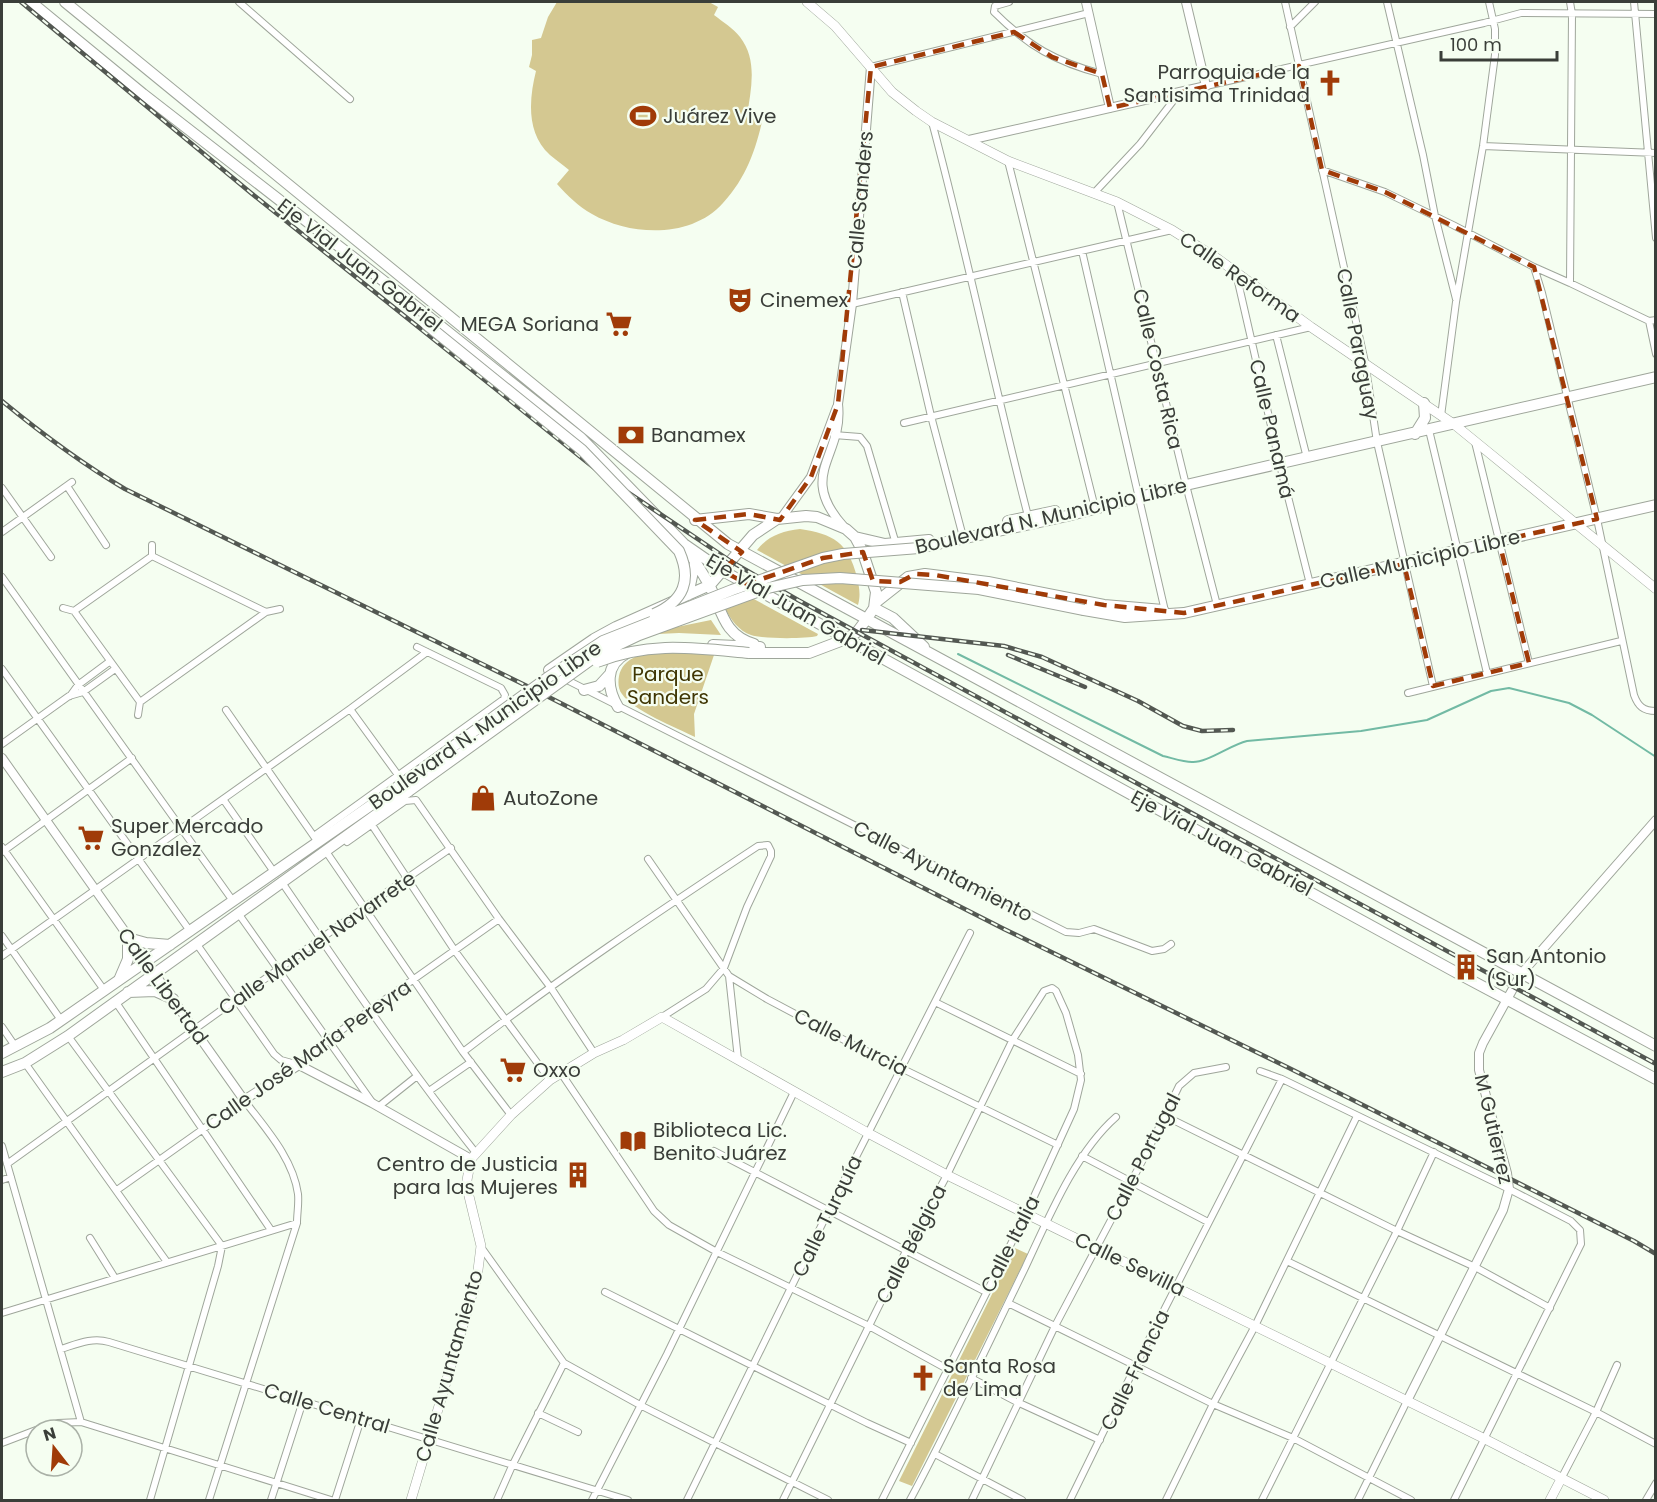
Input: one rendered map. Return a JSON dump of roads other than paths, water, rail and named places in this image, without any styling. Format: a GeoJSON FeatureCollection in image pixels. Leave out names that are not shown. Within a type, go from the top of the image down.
{"type":"FeatureCollection","features":[{"type":"Feature","properties":{"kind":"main road","name":"Eje Vial Juan Gabriel"},"geometry":{"type":"LineString","coordinates":[[31,2],[151,101],[399,293],[581,438],[684,544],[723,571],[1656,1079]]}},
{"type":"Feature","properties":{"kind":"main road","name":"Eje Vial Juan Gabriel"},"geometry":{"type":"LineString","coordinates":[[64,2],[695,520],[728,544],[1656,1046]]}},
{"type":"Feature","properties":{"kind":"main road","name":"Calle Reforma"},"geometry":{"type":"LineString","coordinates":[[807,2],[835,26],[892,92],[932,122],[1008,161],[1117,202],[1172,230],[1218,259],[1311,327],[1455,425],[1656,589]]}},
{"type":"Feature","properties":{"kind":"main road"},"geometry":{"type":"LineString","coordinates":[[399,293],[426,324],[582,450],[679,551],[687,576],[678,597],[660,612],[624,628],[603,641]]}},
{"type":"Feature","properties":{"kind":"main road","name":"Boulevard N. Municipio Libre"},"geometry":{"type":"LineString","coordinates":[[404,787],[547,678],[603,641],[732,590],[823,558],[945,543],[1067,516],[1186,485],[1455,425],[1565,396],[1656,377]]}},
{"type":"Feature","properties":{"kind":"main road"},"geometry":{"type":"LineString","coordinates":[[1415,434],[1425,418],[1424,403]]}},
{"type":"Feature","properties":{"kind":"main road","name":"Calle Municipio Libre"},"geometry":{"type":"LineString","coordinates":[[1166,612],[1184,613],[1656,505]]}},
{"type":"Feature","properties":{"kind":"main road"},"geometry":{"type":"LineString","coordinates":[[855,537],[870,542],[896,544],[936,539],[1073,507],[1091,509]]}},
{"type":"Feature","properties":{"kind":"main road"},"geometry":{"type":"LineString","coordinates":[[695,520],[749,514],[779,518],[817,517],[846,529],[855,537],[862,550],[876,592],[874,606]]}},
{"type":"Feature","properties":{"kind":"main road"},"geometry":{"type":"LineString","coordinates":[[549,670],[609,631],[710,585],[753,535],[779,518]]}},
{"type":"Feature","properties":{"kind":"main road"},"geometry":{"type":"LineString","coordinates":[[684,544],[710,585],[719,611],[728,627],[748,642],[764,647]]}},
{"type":"Feature","properties":{"kind":"main road"},"geometry":{"type":"LineString","coordinates":[[688,595],[695,562]]}},
{"type":"Feature","properties":{"kind":"main road"},"geometry":{"type":"LineString","coordinates":[[578,670],[626,652],[657,647],[749,653],[809,653],[846,639],[856,632],[874,606],[908,576],[925,574],[988,582],[1104,605],[1166,612]]}},
{"type":"Feature","properties":{"kind":"main road","name":"Boulevard N. Municipio Libre"},"geometry":{"type":"LineString","coordinates":[[2,1053],[61,1020],[233,901],[277,876],[599,654],[639,635],[768,588],[802,580],[840,578],[979,589],[1125,616],[1166,612]]}},
{"type":"Feature","properties":{"kind":"main road"},"geometry":{"type":"LineString","coordinates":[[874,606],[893,618],[930,654]]}},
{"type":"Feature","properties":{"kind":"main road"},"geometry":{"type":"LineString","coordinates":[[618,707],[610,690],[610,674],[614,663],[634,649],[664,643],[782,649],[820,648]]}},
{"type":"Feature","properties":{"kind":"main road"},"geometry":{"type":"LineString","coordinates":[[584,690],[599,686],[610,674]]}},
{"type":"Feature","properties":{"kind":"main road","name":"Boulevard N. Municipio Libre"},"geometry":{"type":"LineString","coordinates":[[2,1072],[25,1063],[68,1036],[238,913],[277,876]]}},
{"type":"Feature","properties":{"kind":"main road"},"geometry":{"type":"LineString","coordinates":[[119,980],[128,959],[128,938],[146,943],[170,945]]}},
{"type":"Feature","properties":{"kind":"main road"},"geometry":{"type":"LineString","coordinates":[[128,992],[155,991],[173,999]]}},
{"type":"Feature","properties":{"kind":"main road"},"geometry":{"type":"LineString","coordinates":[[474,1156],[511,1114],[550,1080],[594,1053],[662,1017]]}},
{"type":"Feature","properties":{"kind":"main road","name":"Calle Sevilla"},"geometry":{"type":"LineString","coordinates":[[662,1017],[868,1134],[1604,1500]]}},
{"type":"Feature","properties":{"kind":"main road","name":"Calle Ayuntamiento"},"geometry":{"type":"LineString","coordinates":[[411,1500],[473,1298],[477,1278],[481,1246],[467,1180],[474,1156]]}},
{"type":"Feature","properties":{"kind":"main road"},"geometry":{"type":"LineString","coordinates":[[1550,1500],[1561,1479]]}},
{"type":"Feature","properties":{"kind":"street"},"geometry":{"type":"LineString","coordinates":[[239,2],[350,99]]}},
{"type":"Feature","properties":{"kind":"street"},"geometry":{"type":"LineString","coordinates":[[1008,2],[995,6],[993,9],[1014,32],[1052,57],[1102,74]]}},
{"type":"Feature","properties":{"kind":"street"},"geometry":{"type":"LineString","coordinates":[[1086,2],[1110,108]]}},
{"type":"Feature","properties":{"kind":"street"},"geometry":{"type":"LineString","coordinates":[[1186,2],[1206,86]]}},
{"type":"Feature","properties":{"kind":"street","name":"Calle Paraguay"},"geometry":{"type":"LineString","coordinates":[[1285,2],[1365,362],[1377,442],[1433,686]]}},
{"type":"Feature","properties":{"kind":"street"},"geometry":{"type":"LineString","coordinates":[[1290,27],[1315,2]]}},
{"type":"Feature","properties":{"kind":"street"},"geometry":{"type":"LineString","coordinates":[[1387,2],[1456,302]]}},
{"type":"Feature","properties":{"kind":"street"},"geometry":{"type":"LineString","coordinates":[[1441,416],[1456,302],[1483,146],[1496,46],[1489,2]]}},
{"type":"Feature","properties":{"kind":"street"},"geometry":{"type":"LineString","coordinates":[[1570,2],[1572,14],[1570,283]]}},
{"type":"Feature","properties":{"kind":"street"},"geometry":{"type":"LineString","coordinates":[[1634,2],[1652,153],[1656,238]]}},
{"type":"Feature","properties":{"kind":"street"},"geometry":{"type":"LineString","coordinates":[[871,67],[1089,13]]}},
{"type":"Feature","properties":{"kind":"street"},"geometry":{"type":"LineString","coordinates":[[969,140],[1395,44],[1521,13],[1656,14]]}},
{"type":"Feature","properties":{"kind":"street","name":"Calle Sanders"},"geometry":{"type":"LineString","coordinates":[[846,529],[828,507],[822,488],[838,419],[838,404],[852,304],[871,67]]}},
{"type":"Feature","properties":{"kind":"street"},"geometry":{"type":"LineString","coordinates":[[1094,194],[1140,144],[1180,92]]}},
{"type":"Feature","properties":{"kind":"street"},"geometry":{"type":"LineString","coordinates":[[932,122],[1028,516]]}},
{"type":"Feature","properties":{"kind":"street"},"geometry":{"type":"LineString","coordinates":[[1483,146],[1652,153]]}},
{"type":"Feature","properties":{"kind":"street"},"geometry":{"type":"LineString","coordinates":[[1008,161],[1091,509]]}},
{"type":"Feature","properties":{"kind":"street"},"geometry":{"type":"LineString","coordinates":[[1322,170],[1385,192],[1534,267],[1652,320],[1656,354]]}},
{"type":"Feature","properties":{"kind":"street","name":"Calle Costa Rica"},"geometry":{"type":"LineString","coordinates":[[1117,202],[1217,605]]}},
{"type":"Feature","properties":{"kind":"street"},"geometry":{"type":"LineString","coordinates":[[852,304],[1172,230]]}},
{"type":"Feature","properties":{"kind":"street"},"geometry":{"type":"LineString","coordinates":[[1082,251],[1166,612]]}},
{"type":"Feature","properties":{"kind":"street"},"geometry":{"type":"LineString","coordinates":[[1534,267],[1597,519],[1621,641],[1636,701],[1644,710],[1656,711]]}},
{"type":"Feature","properties":{"kind":"street","name":"Calle Panamá"},"geometry":{"type":"LineString","coordinates":[[1236,273],[1310,584]]}},
{"type":"Feature","properties":{"kind":"street"},"geometry":{"type":"LineString","coordinates":[[902,292],[931,416],[962,533]]}},
{"type":"Feature","properties":{"kind":"street"},"geometry":{"type":"LineString","coordinates":[[904,423],[1311,327]]}},
{"type":"Feature","properties":{"kind":"street"},"geometry":{"type":"LineString","coordinates":[[1276,335],[1307,458]]}},
{"type":"Feature","properties":{"kind":"street","name":"Calle Sanders"},"geometry":{"type":"LineString","coordinates":[[779,518],[798,497],[811,477],[838,404]]}},
{"type":"Feature","properties":{"kind":"street"},"geometry":{"type":"LineString","coordinates":[[1429,430],[1487,673]]}},
{"type":"Feature","properties":{"kind":"street"},"geometry":{"type":"LineString","coordinates":[[834,435],[855,436],[864,440],[896,544]]}},
{"type":"Feature","properties":{"kind":"street"},"geometry":{"type":"LineString","coordinates":[[1475,441],[1529,663]]}},
{"type":"Feature","properties":{"kind":"street"},"geometry":{"type":"LineString","coordinates":[[2,532],[70,484],[106,545]]}},
{"type":"Feature","properties":{"kind":"street"},"geometry":{"type":"LineString","coordinates":[[2,488],[51,557]]}},
{"type":"Feature","properties":{"kind":"street"},"geometry":{"type":"LineString","coordinates":[[152,545],[152,556]]}},
{"type":"Feature","properties":{"kind":"street"},"geometry":{"type":"LineString","coordinates":[[74,611],[152,556]]}},
{"type":"Feature","properties":{"kind":"street"},"geometry":{"type":"LineString","coordinates":[[152,556],[266,612]]}},
{"type":"Feature","properties":{"kind":"street"},"geometry":{"type":"LineString","coordinates":[[2,577],[233,901]]}},
{"type":"Feature","properties":{"kind":"street"},"geometry":{"type":"LineString","coordinates":[[63,608],[74,611],[140,702]]}},
{"type":"Feature","properties":{"kind":"street"},"geometry":{"type":"LineString","coordinates":[[138,715],[140,702],[266,612],[280,609]]}},
{"type":"Feature","properties":{"kind":"street"},"geometry":{"type":"LineString","coordinates":[[1408,693],[1621,641]]}},
{"type":"Feature","properties":{"kind":"street"},"geometry":{"type":"LineString","coordinates":[[321,846],[372,825],[404,787],[500,703],[505,694],[501,688],[417,647]]}},
{"type":"Feature","properties":{"kind":"street"},"geometry":{"type":"LineString","coordinates":[[2,956],[427,652]]}},
{"type":"Feature","properties":{"kind":"street"},"geometry":{"type":"LineString","coordinates":[[2,744],[69,696],[78,685],[110,662]]}},
{"type":"Feature","properties":{"kind":"street"},"geometry":{"type":"LineString","coordinates":[[2,669],[190,931]]}},
{"type":"Feature","properties":{"kind":"street"},"geometry":{"type":"LineString","coordinates":[[69,696],[83,692],[115,669]]}},
{"type":"Feature","properties":{"kind":"street","name":"Calle Ayuntamiento"},"geometry":{"type":"LineString","coordinates":[[549,670],[584,690],[1066,932],[1078,933],[1095,929],[1152,951],[1164,949],[1171,944]]}},
{"type":"Feature","properties":{"kind":"street"},"geometry":{"type":"LineString","coordinates":[[350,709],[404,787],[451,848],[499,919],[551,988],[594,1053]]}},
{"type":"Feature","properties":{"kind":"street"},"geometry":{"type":"LineString","coordinates":[[226,710],[365,907],[463,1052],[511,1114]]}},
{"type":"Feature","properties":{"kind":"street","name":"Calle Libertad"},"geometry":{"type":"LineString","coordinates":[[2,758],[289,1164],[298,1197],[297,1223],[209,1500]]}},
{"type":"Feature","properties":{"kind":"street"},"geometry":{"type":"LineString","coordinates":[[104,990],[2,850],[132,758]]}},
{"type":"Feature","properties":{"kind":"street"},"geometry":{"type":"LineString","coordinates":[[223,799],[474,1156]]}},
{"type":"Feature","properties":{"kind":"street","name":"M Gutierrez"},"geometry":{"type":"LineString","coordinates":[[1358,1500],[1503,1210],[1509,1189],[1508,1173],[1479,1070],[1478,1061],[1483,1042],[1521,974],[1656,820]]}},
{"type":"Feature","properties":{"kind":"street"},"geometry":{"type":"LineString","coordinates":[[372,825],[406,880],[455,951],[550,1080]]}},
{"type":"Feature","properties":{"kind":"street"},"geometry":{"type":"LineString","coordinates":[[463,1052],[677,899],[758,846],[768,845],[771,856],[747,907],[724,968],[706,989],[662,1017]]}},
{"type":"Feature","properties":{"kind":"street","name":"Calle Manuel Navarrete"},"geometry":{"type":"LineString","coordinates":[[7,1164],[451,848]]}},
{"type":"Feature","properties":{"kind":"street","name":"Calle Murcia"},"geometry":{"type":"LineString","coordinates":[[648,859],[729,976],[795,1014],[1058,1145]]}},
{"type":"Feature","properties":{"kind":"street"},"geometry":{"type":"LineString","coordinates":[[238,913],[375,1105]]}},
{"type":"Feature","properties":{"kind":"street","name":"Calle José María Pereyra"},"geometry":{"type":"LineString","coordinates":[[117,1190],[244,1100],[299,1065],[329,1039],[499,919]]}},
{"type":"Feature","properties":{"kind":"street","name":"Calle Turquía"},"geometry":{"type":"LineString","coordinates":[[687,1500],[828,1212],[970,933]]}},
{"type":"Feature","properties":{"kind":"street"},"geometry":{"type":"LineString","coordinates":[[2,936],[61,1020]]}},
{"type":"Feature","properties":{"kind":"street"},"geometry":{"type":"LineString","coordinates":[[196,943],[274,1054],[281,1060],[299,1065],[474,1156]]}},
{"type":"Feature","properties":{"kind":"street"},"geometry":{"type":"LineString","coordinates":[[729,976],[738,1059]]}},
{"type":"Feature","properties":{"kind":"street","name":"Calle Italia"},"geometry":{"type":"LineString","coordinates":[[882,1500],[1026,1214],[1078,1098],[1081,1074],[1075,1041],[1054,989],[1050,987],[1044,991]]}},
{"type":"Feature","properties":{"kind":"street","name":"Calle Bélgica"},"geometry":{"type":"LineString","coordinates":[[783,1500],[1012,1041],[1044,991]]}},
{"type":"Feature","properties":{"kind":"street"},"geometry":{"type":"LineString","coordinates":[[115,1001],[271,1230]]}},
{"type":"Feature","properties":{"kind":"street"},"geometry":{"type":"LineString","coordinates":[[935,1002],[1081,1074]]}},
{"type":"Feature","properties":{"kind":"street"},"geometry":{"type":"LineString","coordinates":[[2,1027],[15,1047]]}},
{"type":"Feature","properties":{"kind":"street"},"geometry":{"type":"LineString","coordinates":[[68,1036],[222,1246],[150,1500]]}},
{"type":"Feature","properties":{"kind":"street"},"geometry":{"type":"LineString","coordinates":[[429,1091],[471,1062]]}},
{"type":"Feature","properties":{"kind":"street"},"geometry":{"type":"LineString","coordinates":[[25,1063],[167,1262]]}},
{"type":"Feature","properties":{"kind":"street","name":"Calle Portugal"},"geometry":{"type":"LineString","coordinates":[[972,1500],[1055,1326],[1179,1086],[1188,1076],[1200,1070],[1226,1067]]}},
{"type":"Feature","properties":{"kind":"street"},"geometry":{"type":"LineString","coordinates":[[1260,1071],[1509,1189],[1571,1221],[1580,1230],[1581,1244],[1454,1500]]}},
{"type":"Feature","properties":{"kind":"street"},"geometry":{"type":"LineString","coordinates":[[561,1073],[654,1211],[669,1225],[717,1252],[869,1326],[949,1370]]}},
{"type":"Feature","properties":{"kind":"street"},"geometry":{"type":"LineString","coordinates":[[375,1105],[417,1076]]}},
{"type":"Feature","properties":{"kind":"street","name":"Calle Francia"},"geometry":{"type":"LineString","coordinates":[[1070,1500],[1281,1079]]}},
{"type":"Feature","properties":{"kind":"street"},"geometry":{"type":"LineString","coordinates":[[592,1500],[717,1252],[794,1092]]}},
{"type":"Feature","properties":{"kind":"street"},"geometry":{"type":"LineString","coordinates":[[1165,1116],[1475,1267],[1550,1308]]}},
{"type":"Feature","properties":{"kind":"street"},"geometry":{"type":"LineString","coordinates":[[1166,1500],[1255,1326],[1357,1116]]}},
{"type":"Feature","properties":{"kind":"street","name":"Calle Italia"},"geometry":{"type":"LineString","coordinates":[[910,1500],[1082,1156],[1098,1134],[1116,1117]]}},
{"type":"Feature","properties":{"kind":"street"},"geometry":{"type":"LineString","coordinates":[[2,1146],[80,1418]]}},
{"type":"Feature","properties":{"kind":"street"},"geometry":{"type":"LineString","coordinates":[[714,1152],[986,1292]]}},
{"type":"Feature","properties":{"kind":"street"},"geometry":{"type":"LineString","coordinates":[[1262,1500],[1364,1298],[1434,1152]]}},
{"type":"Feature","properties":{"kind":"street"},"geometry":{"type":"LineString","coordinates":[[1082,1156],[1208,1222]]}},
{"type":"Feature","properties":{"kind":"street"},"geometry":{"type":"LineString","coordinates":[[2,1180],[10,1177]]}},
{"type":"Feature","properties":{"kind":"street"},"geometry":{"type":"LineString","coordinates":[[2,1313],[297,1223]]}},
{"type":"Feature","properties":{"kind":"street"},"geometry":{"type":"LineString","coordinates":[[90,1238],[115,1278]]}},
{"type":"Feature","properties":{"kind":"street"},"geometry":{"type":"LineString","coordinates":[[481,1246],[564,1363],[715,1444],[828,1500]]}},
{"type":"Feature","properties":{"kind":"street"},"geometry":{"type":"LineString","coordinates":[[1287,1261],[1596,1412],[1656,1444]]}},
{"type":"Feature","properties":{"kind":"street"},"geometry":{"type":"LineString","coordinates":[[605,1292],[911,1443]]}},
{"type":"Feature","properties":{"kind":"street"},"geometry":{"type":"LineString","coordinates":[[1008,1303],[1214,1404],[1293,1438],[1411,1500]]}},
{"type":"Feature","properties":{"kind":"street","name":"Calle Central"},"geometry":{"type":"LineString","coordinates":[[61,1349],[87,1341],[102,1340],[628,1500]]}},
{"type":"Feature","properties":{"kind":"street"},"geometry":{"type":"LineString","coordinates":[[497,1500],[564,1363]]}},
{"type":"Feature","properties":{"kind":"street"},"geometry":{"type":"LineString","coordinates":[[1561,1479],[1596,1412],[1617,1365]]}},
{"type":"Feature","properties":{"kind":"street"},"geometry":{"type":"LineString","coordinates":[[971,1378],[1100,1440]]}},
{"type":"Feature","properties":{"kind":"street"},"geometry":{"type":"LineString","coordinates":[[271,1500],[303,1401]]}},
{"type":"Feature","properties":{"kind":"street"},"geometry":{"type":"LineString","coordinates":[[538,1413],[578,1432]]}},
{"type":"Feature","properties":{"kind":"street"},"geometry":{"type":"LineString","coordinates":[[335,1500],[362,1419]]}},
{"type":"Feature","properties":{"kind":"street"},"geometry":{"type":"LineString","coordinates":[[84,1423],[330,1500]]}},
{"type":"Feature","properties":{"kind":"street"},"geometry":{"type":"LineString","coordinates":[[2,1443],[24,1435]]}},
{"type":"Feature","properties":{"kind":"street"},"geometry":{"type":"LineString","coordinates":[[935,1454],[1022,1500]]}},
{"type":"Feature","properties":{"kind":"street"},"geometry":{"type":"LineString","coordinates":[[1646,1500],[1656,1482]]}},
{"type":"Feature","properties":{"kind":"waterway"},"geometry":{"type":"LineString","coordinates":[[958,654],[1163,756],[1185,761],[1205,760],[1247,741],[1361,731],[1427,720],[1491,691],[1509,688],[1569,703],[1592,715],[1656,757]]}},
{"type":"Feature","properties":{"kind":"railway"},"geometry":{"type":"LineString","coordinates":[[21,2],[251,193],[608,479],[732,562],[798,600],[1656,1064]]}},
{"type":"Feature","properties":{"kind":"railway"},"geometry":{"type":"LineString","coordinates":[[2,401],[31,425],[125,489],[531,688],[1004,929],[1289,1068],[1656,1254]]}},
{"type":"Feature","properties":{"kind":"railway"},"geometry":{"type":"LineString","coordinates":[[862,630],[1004,646],[1042,657],[1138,701],[1183,726],[1202,731],[1233,730]]}},
{"type":"Feature","properties":{"kind":"railway"},"geometry":{"type":"LineString","coordinates":[[1008,655],[1085,687]]}},
{"type":"Feature","properties":{"kind":"place","name":"Parroquia de la Santisima Trinidad"},"geometry":{"type":"Point","coordinates":[1330,83]}},
{"type":"Feature","properties":{"kind":"place","name":"Juárez Vive"},"geometry":{"type":"Point","coordinates":[643,116]}},
{"type":"Feature","properties":{"kind":"place","name":"Cinemex"},"geometry":{"type":"Point","coordinates":[740,300]}},
{"type":"Feature","properties":{"kind":"place","name":"MEGA Soriana"},"geometry":{"type":"Point","coordinates":[619,324]}},
{"type":"Feature","properties":{"kind":"place","name":"Banamex"},"geometry":{"type":"Point","coordinates":[631,435]}},
{"type":"Feature","properties":{"kind":"place","name":"AutoZone"},"geometry":{"type":"Point","coordinates":[483,798]}},
{"type":"Feature","properties":{"kind":"place","name":"Super Mercado Gonzalez"},"geometry":{"type":"Point","coordinates":[91,838]}},
{"type":"Feature","properties":{"kind":"place","name":"San Antonio (Sur)"},"geometry":{"type":"Point","coordinates":[1466,967]}},
{"type":"Feature","properties":{"kind":"place","name":"Oxxo"},"geometry":{"type":"Point","coordinates":[513,1070]}},
{"type":"Feature","properties":{"kind":"place","name":"Biblioteca Lic. Benito Juárez"},"geometry":{"type":"Point","coordinates":[633,1141]}},
{"type":"Feature","properties":{"kind":"place","name":"Centro de Justicia para las Mujeres"},"geometry":{"type":"Point","coordinates":[578,1175]}},
{"type":"Feature","properties":{"kind":"place","name":"Santa Rosa de Lima"},"geometry":{"type":"Point","coordinates":[923,1378]}},
{"type":"Feature","properties":{"kind":"park label","name":"Parque Sanders"},"geometry":{"type":"Point","coordinates":[668,686]}}]}
